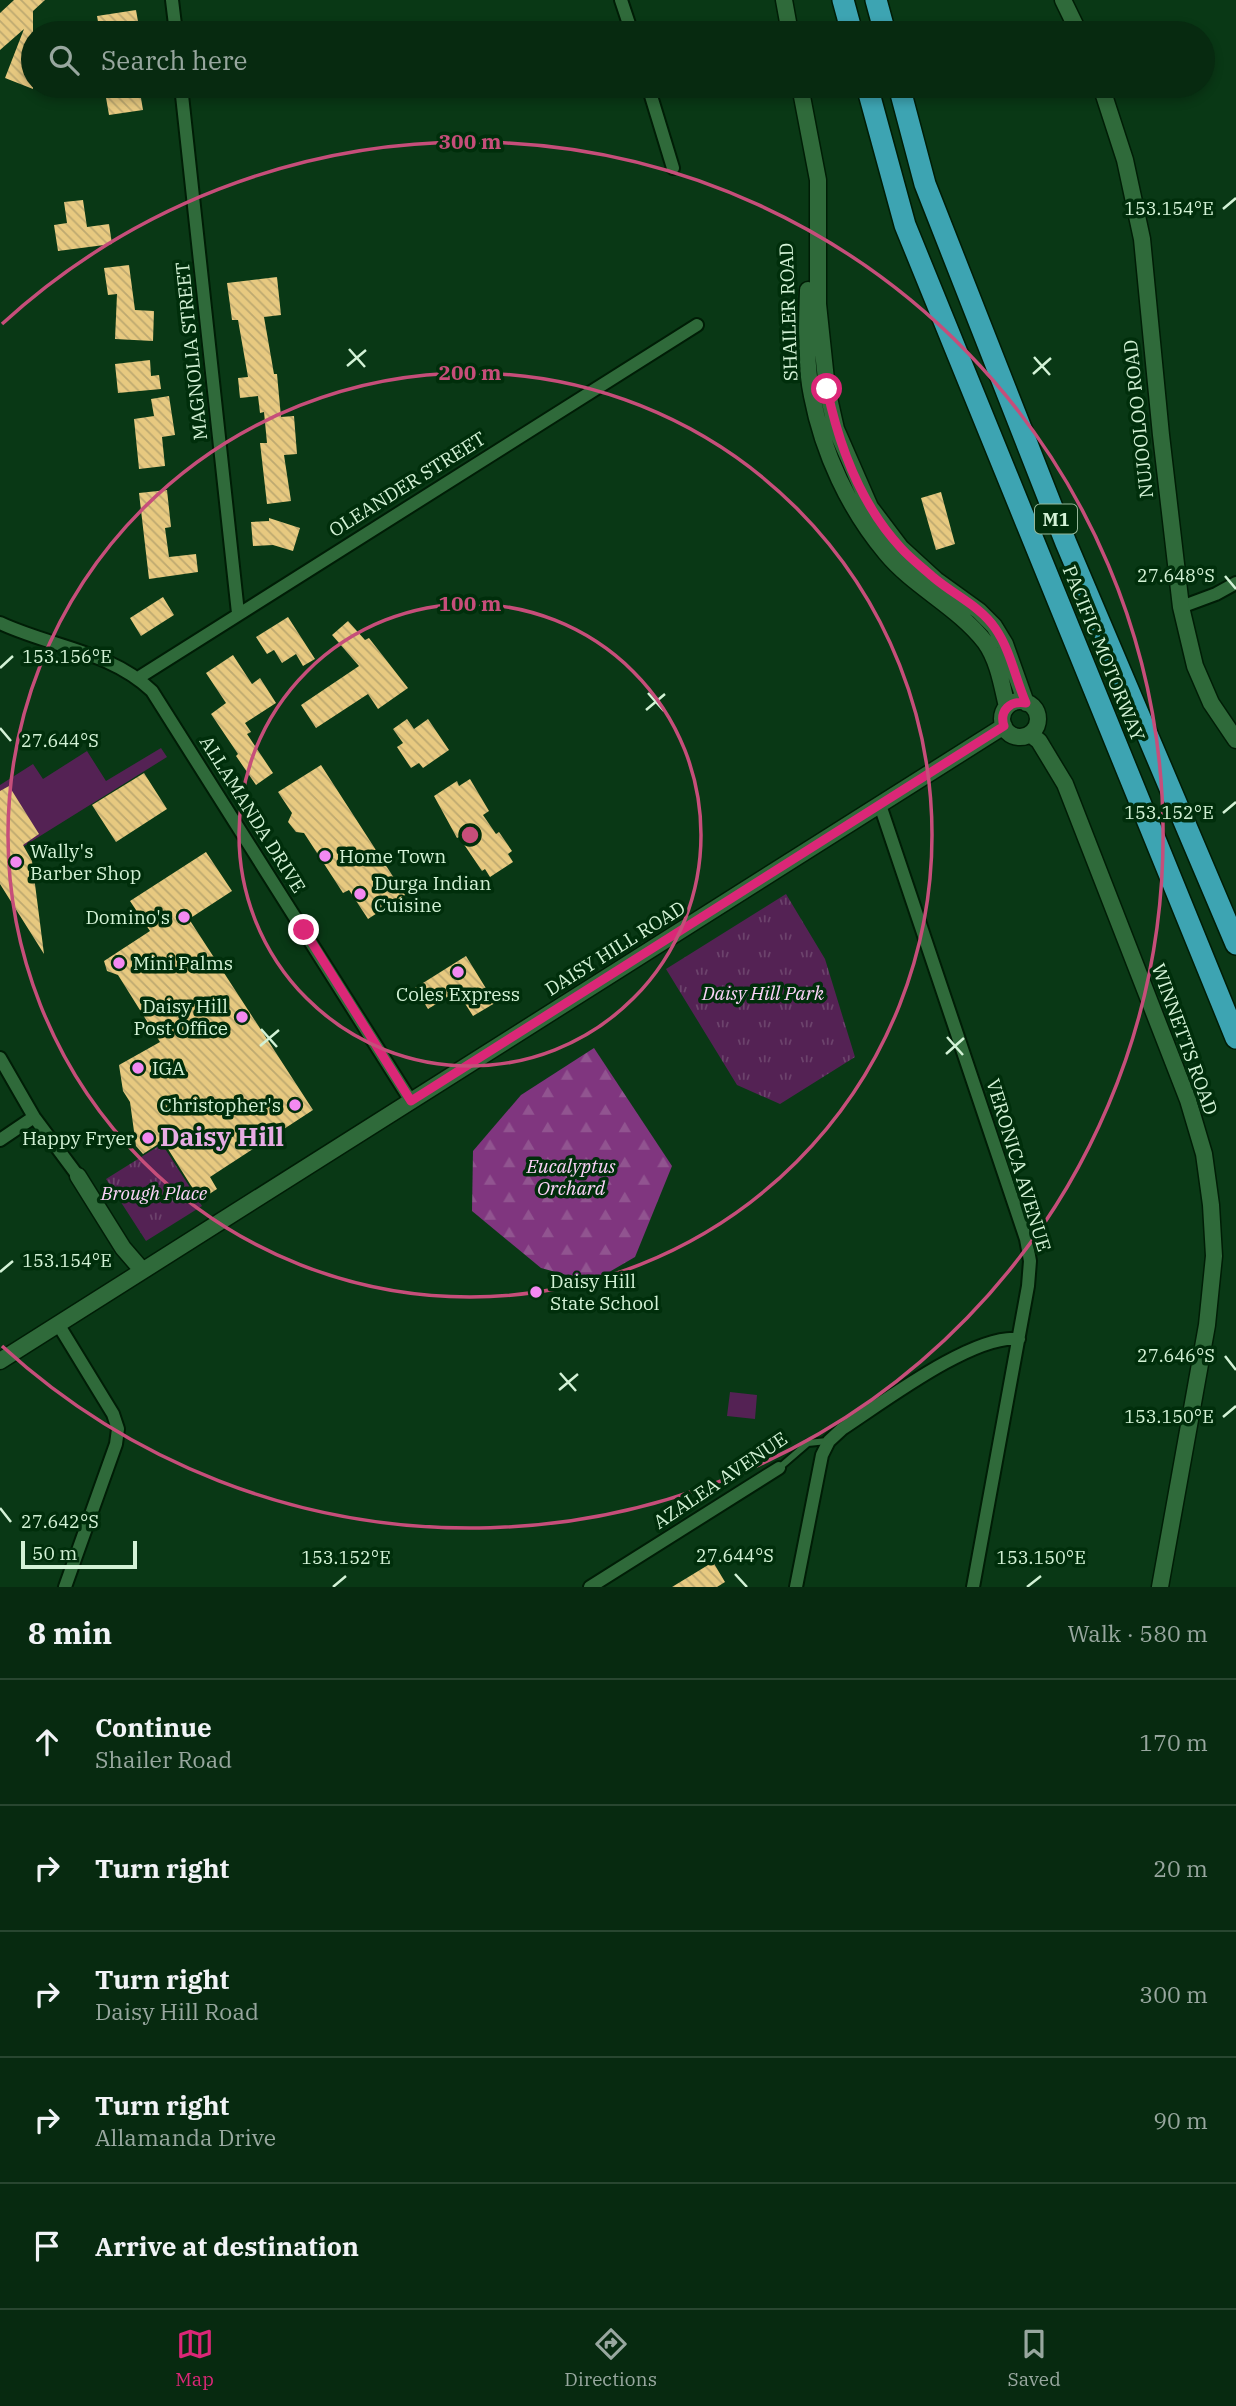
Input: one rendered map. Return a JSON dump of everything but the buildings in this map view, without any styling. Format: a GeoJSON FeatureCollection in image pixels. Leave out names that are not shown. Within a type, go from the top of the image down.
{"type":"FeatureCollection","features":[{"type":"Feature","properties":{"kind":"highway"},"geometry":{"type":"LineString","coordinates":[[843,0],[849,21]]}},
{"type":"Feature","properties":{"kind":"highway"},"geometry":{"type":"LineString","coordinates":[[876,0],[882,21]]}},
{"type":"Feature","properties":{"kind":"highway","name":"PACIFIC MOTORWAY"},"geometry":{"type":"LineString","coordinates":[[870,98],[905,225],[1235,1036]]}},
{"type":"Feature","properties":{"kind":"highway","name":"PACIFIC MOTORWAY"},"geometry":{"type":"LineString","coordinates":[[902,98],[925,184],[1066,543],[1236,944]]}},
{"type":"Feature","properties":{"kind":"street"},"geometry":{"type":"LineString","coordinates":[[172,0],[175,21]]}},
{"type":"Feature","properties":{"kind":"street"},"geometry":{"type":"LineString","coordinates":[[621,0],[628,21]]}},
{"type":"Feature","properties":{"kind":"street"},"geometry":{"type":"LineString","coordinates":[[784,0],[788,21]]}},
{"type":"Feature","properties":{"kind":"street"},"geometry":{"type":"LineString","coordinates":[[1063,0],[1073,21]]}},
{"type":"Feature","properties":{"kind":"street","name":"MAGNOLIA STREET"},"geometry":{"type":"LineString","coordinates":[[182,98],[238,612]]}},
{"type":"Feature","properties":{"kind":"street"},"geometry":{"type":"LineString","coordinates":[[652,98],[673,168]]}},
{"type":"Feature","properties":{"kind":"street","name":"SHAILER ROAD"},"geometry":{"type":"LineString","coordinates":[[802,98],[818,180],[818,304],[827,389],[836,429],[870,507],[901,548],[994,626],[1005,644],[1026,703]]}},
{"type":"Feature","properties":{"kind":"street","name":"NUJOOLOO ROAD"},"geometry":{"type":"LineString","coordinates":[[1105,98],[1125,160],[1142,239],[1162,448],[1181,607],[1195,666],[1211,702],[1236,740]]}},
{"type":"Feature","properties":{"kind":"street","name":"SHAILER ROAD"},"geometry":{"type":"LineString","coordinates":[[810,142],[806,224],[807,339],[811,396],[832,467],[866,526],[887,554],[919,586],[985,642],[996,664],[1007,707]]}},
{"type":"Feature","properties":{"kind":"street","name":"OLEANDER STREET"},"geometry":{"type":"LineString","coordinates":[[138,678],[238,612],[697,325]]}},
{"type":"Feature","properties":{"kind":"street"},"geometry":{"type":"LineString","coordinates":[[1181,607],[1236,583]]}},
{"type":"Feature","properties":{"kind":"street","name":"ALLAMANDA DRIVE"},"geometry":{"type":"LineString","coordinates":[[0,623],[125,669],[138,678],[158,701],[411,1101]]}},
{"type":"Feature","properties":{"kind":"street"},"geometry":{"type":"LineString","coordinates":[[1016,702],[1026,703],[1034,709],[1038,720],[1034,730],[1030,734],[1015,736],[1004,726],[1003,716],[1007,707],[1016,702]]}},
{"type":"Feature","properties":{"kind":"street","name":"DAISY HILL ROAD"},"geometry":{"type":"LineString","coordinates":[[0,1361],[1004,726]]}},
{"type":"Feature","properties":{"kind":"street","name":"WINNETTS ROAD"},"geometry":{"type":"LineString","coordinates":[[1030,734],[1039,741],[1065,784],[1188,1100],[1205,1167],[1211,1205],[1214,1256],[1208,1311],[1160,1587]]}},
{"type":"Feature","properties":{"kind":"street","name":"VERONICA AVENUE"},"geometry":{"type":"LineString","coordinates":[[880,806],[1026,1239],[1030,1261],[1019,1339],[973,1587]]}},
{"type":"Feature","properties":{"kind":"street"},"geometry":{"type":"LineString","coordinates":[[0,1058],[34,1117],[78,1176],[123,1248],[142,1270]]}},
{"type":"Feature","properties":{"kind":"street"},"geometry":{"type":"LineString","coordinates":[[0,1140],[34,1117]]}},
{"type":"Feature","properties":{"kind":"street"},"geometry":{"type":"LineString","coordinates":[[58,1324],[113,1414],[118,1429],[116,1444],[65,1587]]}},
{"type":"Feature","properties":{"kind":"street","name":"AZALEA AVENUE"},"geometry":{"type":"LineString","coordinates":[[829,1441],[842,1429],[965,1351],[1001,1338],[1019,1339]]}},
{"type":"Feature","properties":{"kind":"street"},"geometry":{"type":"LineString","coordinates":[[796,1587],[822,1455],[829,1441]]}},
{"type":"Feature","properties":{"kind":"street","name":"AZALEA AVENUE"},"geometry":{"type":"LineString","coordinates":[[590,1587],[779,1468]]}},
{"type":"Feature","properties":{"kind":"lane","name":"AZALEA AVENUE"},"geometry":{"type":"LineString","coordinates":[[779,1468],[808,1443],[829,1441]]}},
{"type":"Feature","properties":{"kind":"green space"},"geometry":{"type":"Polygon","coordinates":[[[161,748],[167,757],[0,861],[0,785],[33,764],[43,779],[87,751],[106,781],[161,748]]]}},
{"type":"Feature","properties":{"kind":"green space","name":"Daisy Hill Park"},"geometry":{"type":"Polygon","coordinates":[[[786,894],[825,959],[855,1057],[780,1104],[737,1085],[666,969],[786,894]]]}},
{"type":"Feature","properties":{"kind":"green space","name":"Eucalyptus Orchard"},"geometry":{"type":"Polygon","coordinates":[[[594,1048],[672,1166],[635,1257],[592,1282],[541,1268],[472,1211],[473,1151],[521,1095],[594,1048]]]}},
{"type":"Feature","properties":{"kind":"green space","name":"Brough Place"},"geometry":{"type":"Polygon","coordinates":[[[162,1144],[202,1206],[146,1241],[106,1179],[162,1144]]]}},
{"type":"Feature","properties":{"kind":"green space"},"geometry":{"type":"Polygon","coordinates":[[[730,1392],[757,1395],[755,1419],[727,1416],[730,1392]]]}},
{"type":"Feature","properties":{"kind":"place","name":"Home Town"},"geometry":{"type":"Point","coordinates":[325,856]}},
{"type":"Feature","properties":{"kind":"place","name":"Wally's Barber Shop"},"geometry":{"type":"Point","coordinates":[16,862]}},
{"type":"Feature","properties":{"kind":"place","name":"Durga Indian Cuisine"},"geometry":{"type":"Point","coordinates":[360,894]}},
{"type":"Feature","properties":{"kind":"place","name":"Domino's"},"geometry":{"type":"Point","coordinates":[184,917]}},
{"type":"Feature","properties":{"kind":"place","name":"Mini Palms"},"geometry":{"type":"Point","coordinates":[119,963]}},
{"type":"Feature","properties":{"kind":"place","name":"Coles Express"},"geometry":{"type":"Point","coordinates":[458,972]}},
{"type":"Feature","properties":{"kind":"place","name":"Daisy Hill Post Office"},"geometry":{"type":"Point","coordinates":[242,1017]}},
{"type":"Feature","properties":{"kind":"place","name":"IGA"},"geometry":{"type":"Point","coordinates":[138,1068]}},
{"type":"Feature","properties":{"kind":"place","name":"Christopher's"},"geometry":{"type":"Point","coordinates":[295,1105]}},
{"type":"Feature","properties":{"kind":"place","name":"Happy Fryer"},"geometry":{"type":"Point","coordinates":[148,1138]}},
{"type":"Feature","properties":{"kind":"place","name":"Daisy Hill State School"},"geometry":{"type":"Point","coordinates":[536,1292]}},
{"type":"Feature","properties":{"kind":"district","name":"Daisy Hill"},"geometry":{"type":"Point","coordinates":[222,1136]}},
{"type":"Feature","properties":{"kind":"route"},"geometry":{"type":"LineString","coordinates":[[304,930],[411,1101],[1004,726],[1002,720],[1007,707],[1016,702],[1026,703],[1005,644],[994,626],[979,611],[936,580],[901,548],[870,507],[836,429],[827,389]]}}]}
